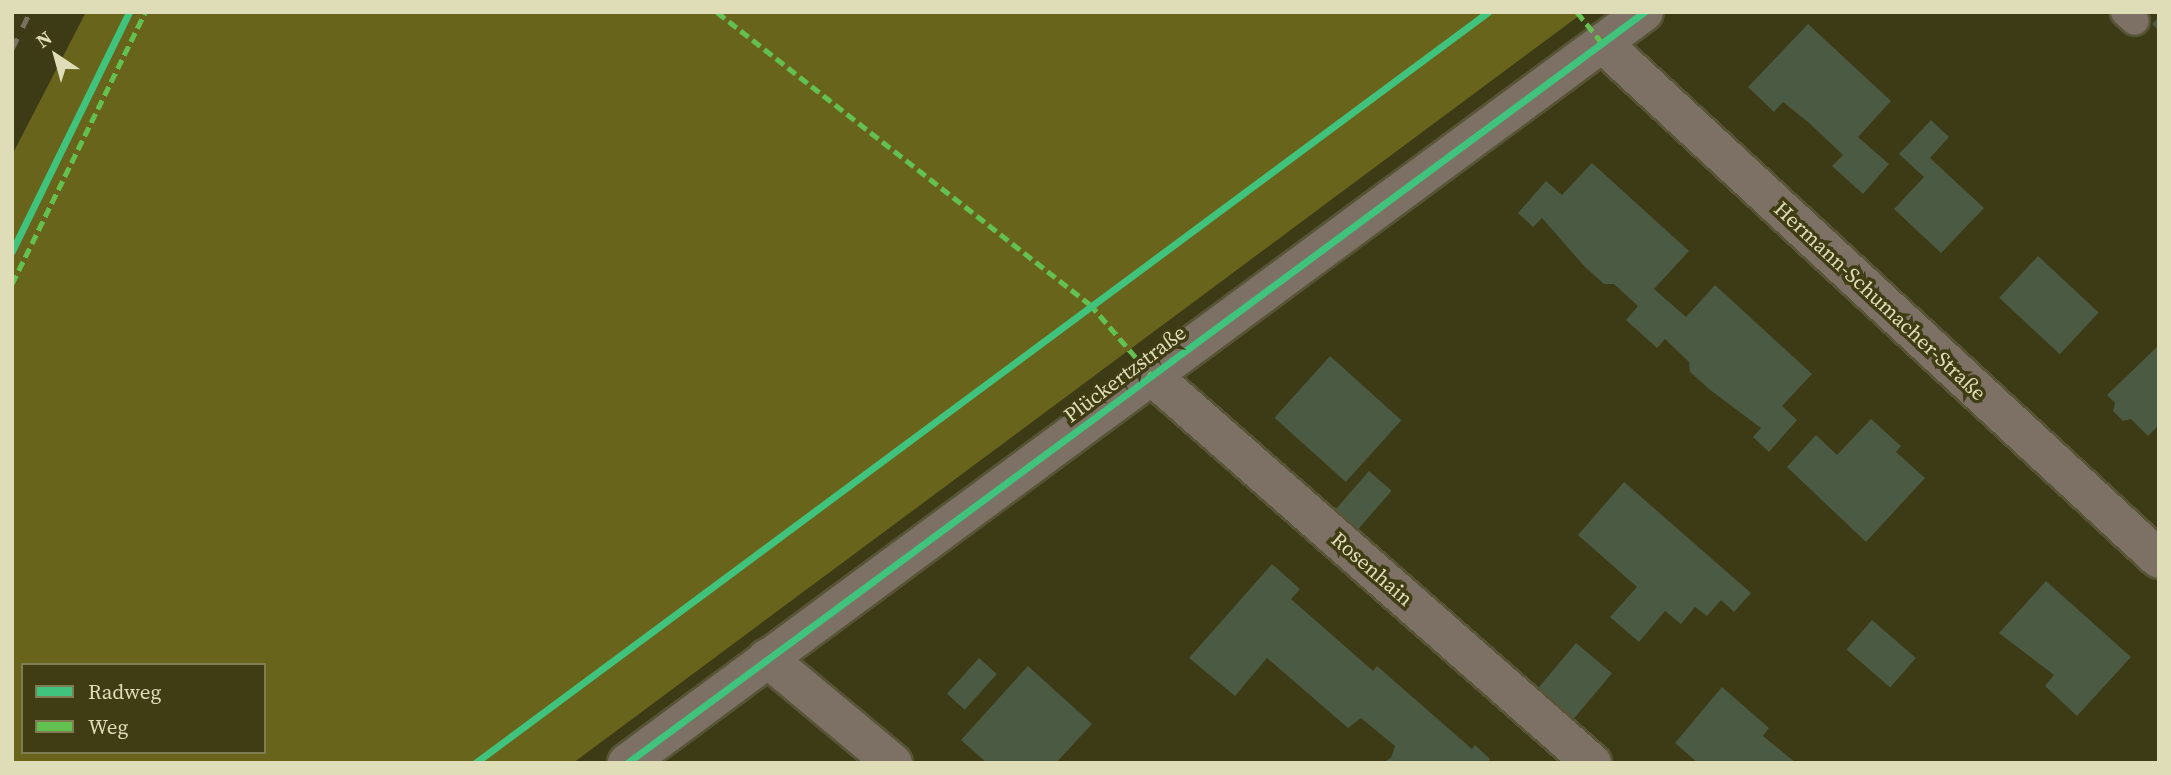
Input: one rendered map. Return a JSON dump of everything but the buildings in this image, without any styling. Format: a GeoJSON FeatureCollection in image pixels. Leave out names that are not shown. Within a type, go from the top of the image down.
{"type":"FeatureCollection","features":[{"type":"Feature","properties":{"kind":"street","name":"Plückertzstraße"},"geometry":{"type":"LineString","coordinates":[[627,763],[1644,12]]}},
{"type":"Feature","properties":{"kind":"street","name":"Hermann-Schumacher-Straße"},"geometry":{"type":"LineString","coordinates":[[1601,43],[2159,559]]}},
{"type":"Feature","properties":{"kind":"street","name":"Rosenhain"},"geometry":{"type":"LineString","coordinates":[[1152,376],[1592,763]]}},
{"type":"Feature","properties":{"kind":"street"},"geometry":{"type":"LineString","coordinates":[[767,658],[893,763]]}},
{"type":"Feature","properties":{"kind":"shaded area"},"geometry":{"type":"Polygon","coordinates":[[[86,12],[1584,12],[573,763],[12,763],[12,155],[86,12]]]}},
{"type":"Feature","properties":{"kind":"railway"},"geometry":{"type":"LineString","coordinates":[[12,49],[30,12]]}},
{"type":"Feature","properties":{"kind":"marked path"},"geometry":{"type":"LineString","coordinates":[[12,284],[145,12]]}},
{"type":"Feature","properties":{"kind":"marked path"},"geometry":{"type":"LineString","coordinates":[[717,12],[1090,304],[1152,376]]}},
{"type":"Feature","properties":{"kind":"marked path"},"geometry":{"type":"LineString","coordinates":[[1577,12],[1602,43]]}},
{"type":"Feature","properties":{"kind":"cycle path"},"geometry":{"type":"LineString","coordinates":[[12,251],[129,12]]}},
{"type":"Feature","properties":{"kind":"cycle path"},"geometry":{"type":"LineString","coordinates":[[475,763],[1488,12]]}},
{"type":"Feature","properties":{"kind":"cycle path"},"geometry":{"type":"LineString","coordinates":[[627,763],[1644,12]]}}]}
